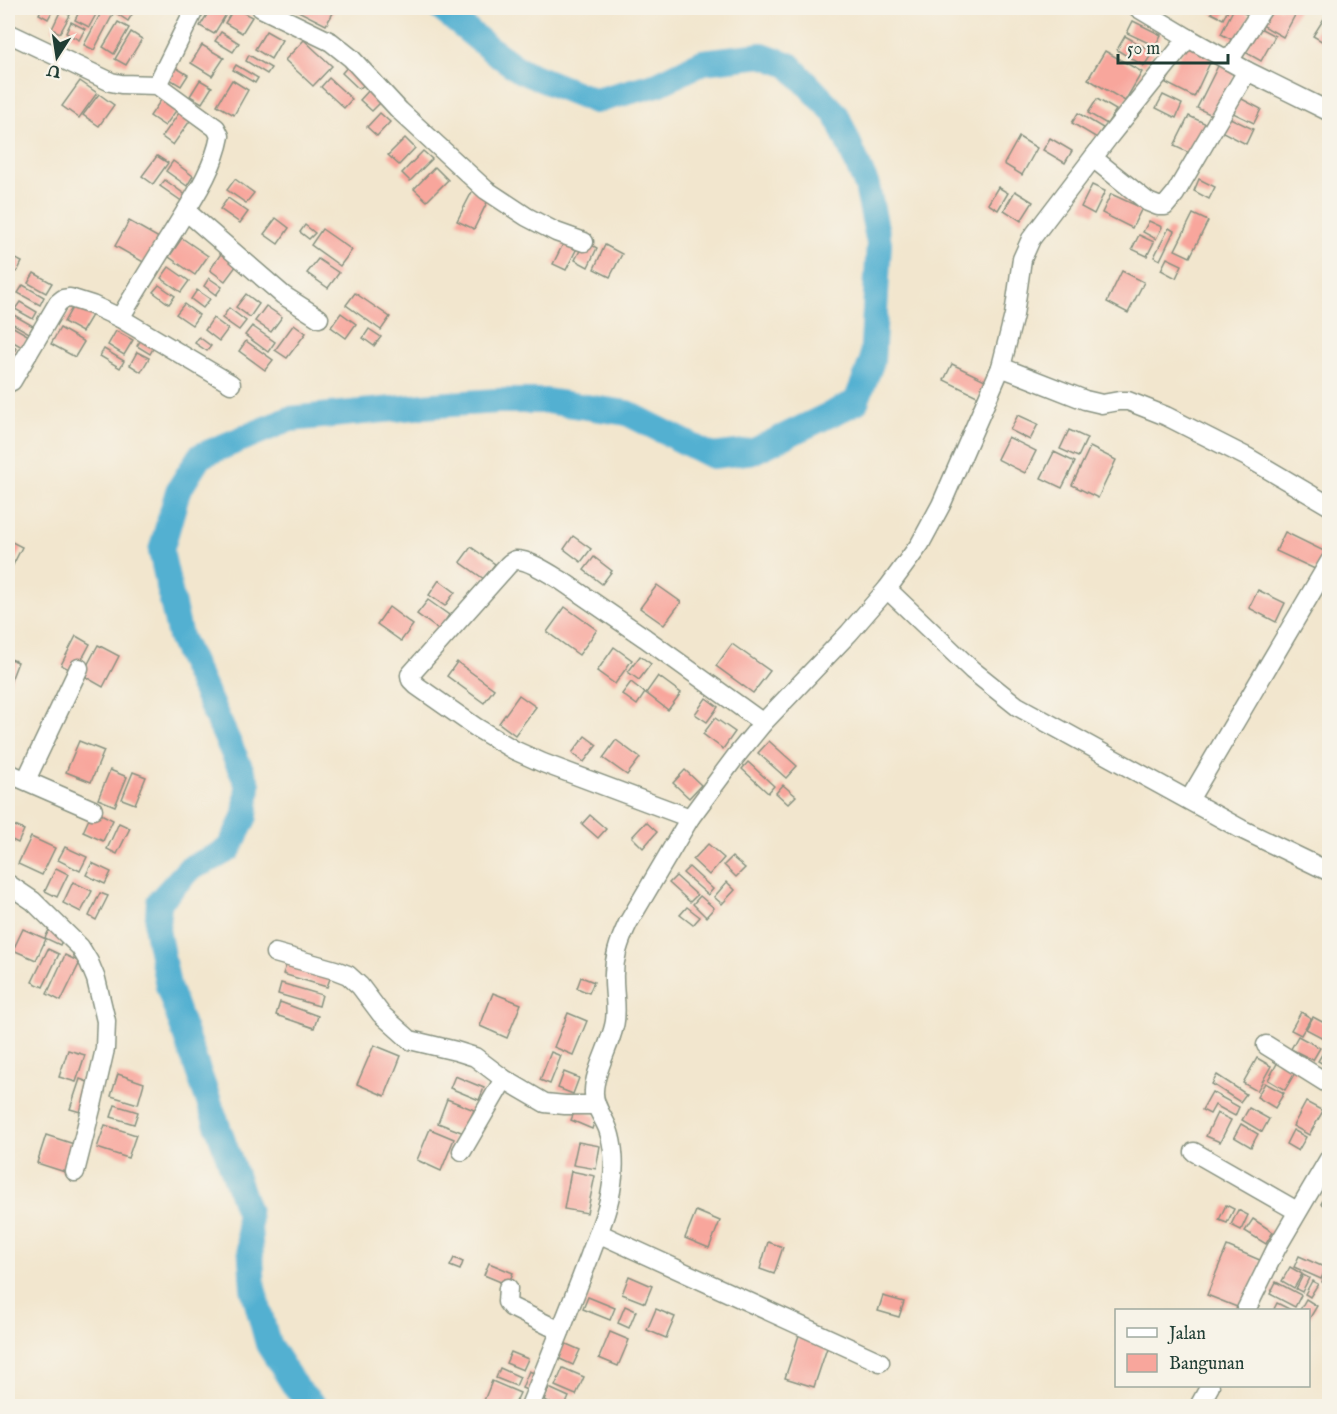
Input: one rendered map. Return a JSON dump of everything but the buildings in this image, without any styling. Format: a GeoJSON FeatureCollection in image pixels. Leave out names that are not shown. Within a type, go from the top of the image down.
{"type":"FeatureCollection","features":[{"type":"Feature","properties":{"kind":"street"},"geometry":{"type":"LineString","coordinates":[[157,85],[195,8]]}},
{"type":"Feature","properties":{"kind":"street"},"geometry":{"type":"LineString","coordinates":[[261,8],[331,42],[351,58],[400,111],[486,190],[527,217],[556,232],[584,242]]}},
{"type":"Feature","properties":{"kind":"street"},"geometry":{"type":"LineString","coordinates":[[1138,8],[1229,62],[1329,112]]}},
{"type":"Feature","properties":{"kind":"street"},"geometry":{"type":"LineString","coordinates":[[1229,62],[1263,8]]}},
{"type":"Feature","properties":{"kind":"street"},"geometry":{"type":"LineString","coordinates":[[8,33],[111,82],[157,85],[216,128],[220,136],[212,164],[120,318]]}},
{"type":"Feature","properties":{"kind":"street"},"geometry":{"type":"LineString","coordinates":[[530,1407],[610,1199],[614,1171],[612,1148],[608,1129],[596,1105],[593,1090],[614,1025],[616,1007],[614,973],[617,948],[628,923],[690,818],[736,756],[763,723],[849,633],[887,589],[920,544],[932,524],[1001,367],[1014,315],[1024,252],[1036,230],[1188,38]]}},
{"type":"Feature","properties":{"kind":"street"},"geometry":{"type":"LineString","coordinates":[[1093,158],[1148,202],[1166,206],[1247,71]]}},
{"type":"Feature","properties":{"kind":"street"},"geometry":{"type":"LineString","coordinates":[[186,211],[283,295],[319,318]]}},
{"type":"Feature","properties":{"kind":"street"},"geometry":{"type":"LineString","coordinates":[[8,383],[12,381],[58,303],[70,298],[120,318],[231,384]]}},
{"type":"Feature","properties":{"kind":"street"},"geometry":{"type":"LineString","coordinates":[[1001,367],[1098,404],[1123,401],[1143,406],[1193,428],[1247,457],[1329,506]]}},
{"type":"Feature","properties":{"kind":"street"},"geometry":{"type":"LineString","coordinates":[[690,818],[514,750],[477,728],[417,686],[411,681],[411,674],[508,565],[521,560],[562,581],[763,723]]}},
{"type":"Feature","properties":{"kind":"street"},"geometry":{"type":"LineString","coordinates":[[1189,800],[1329,561]]}},
{"type":"Feature","properties":{"kind":"street"},"geometry":{"type":"LineString","coordinates":[[887,589],[972,670],[1017,706],[1241,830],[1329,872]]}},
{"type":"Feature","properties":{"kind":"street"},"geometry":{"type":"LineString","coordinates":[[26,780],[79,668]]}},
{"type":"Feature","properties":{"kind":"street"},"geometry":{"type":"LineString","coordinates":[[8,772],[93,810]]}},
{"type":"Feature","properties":{"kind":"street"},"geometry":{"type":"LineString","coordinates":[[8,884],[33,901],[80,947],[96,979],[106,1021],[105,1049],[75,1172]]}},
{"type":"Feature","properties":{"kind":"street"},"geometry":{"type":"LineString","coordinates":[[275,954],[348,975],[360,986],[381,1014],[409,1040],[475,1057],[504,1079],[545,1103],[596,1105]]}},
{"type":"Feature","properties":{"kind":"street"},"geometry":{"type":"LineString","coordinates":[[1266,1045],[1329,1085]]}},
{"type":"Feature","properties":{"kind":"street"},"geometry":{"type":"LineString","coordinates":[[462,1151],[504,1079]]}},
{"type":"Feature","properties":{"kind":"street"},"geometry":{"type":"LineString","coordinates":[[1194,1152],[1297,1211]]}},
{"type":"Feature","properties":{"kind":"street"},"geometry":{"type":"LineString","coordinates":[[1247,1309],[1276,1249],[1329,1157]]}},
{"type":"Feature","properties":{"kind":"street"},"geometry":{"type":"LineString","coordinates":[[598,1233],[880,1362]]}},
{"type":"Feature","properties":{"kind":"street"},"geometry":{"type":"LineString","coordinates":[[508,1288],[507,1300],[511,1307],[560,1331]]}},
{"type":"Feature","properties":{"kind":"street"},"geometry":{"type":"LineString","coordinates":[[1200,1407],[1210,1387]]}},
{"type":"Feature","properties":{"kind":"waterway"},"geometry":{"type":"LineString","coordinates":[[314,1406],[296,1388],[268,1344],[253,1288],[248,1212],[168,986],[157,930],[159,902],[190,868],[229,849],[245,816],[248,785],[180,637],[161,551],[178,491],[200,456],[290,419],[435,405],[546,401],[627,413],[712,456],[754,451],[856,402],[872,361],[879,243],[867,186],[836,114],[789,65],[762,55],[703,62],[658,84],[595,101],[521,71],[440,8]]}}]}
